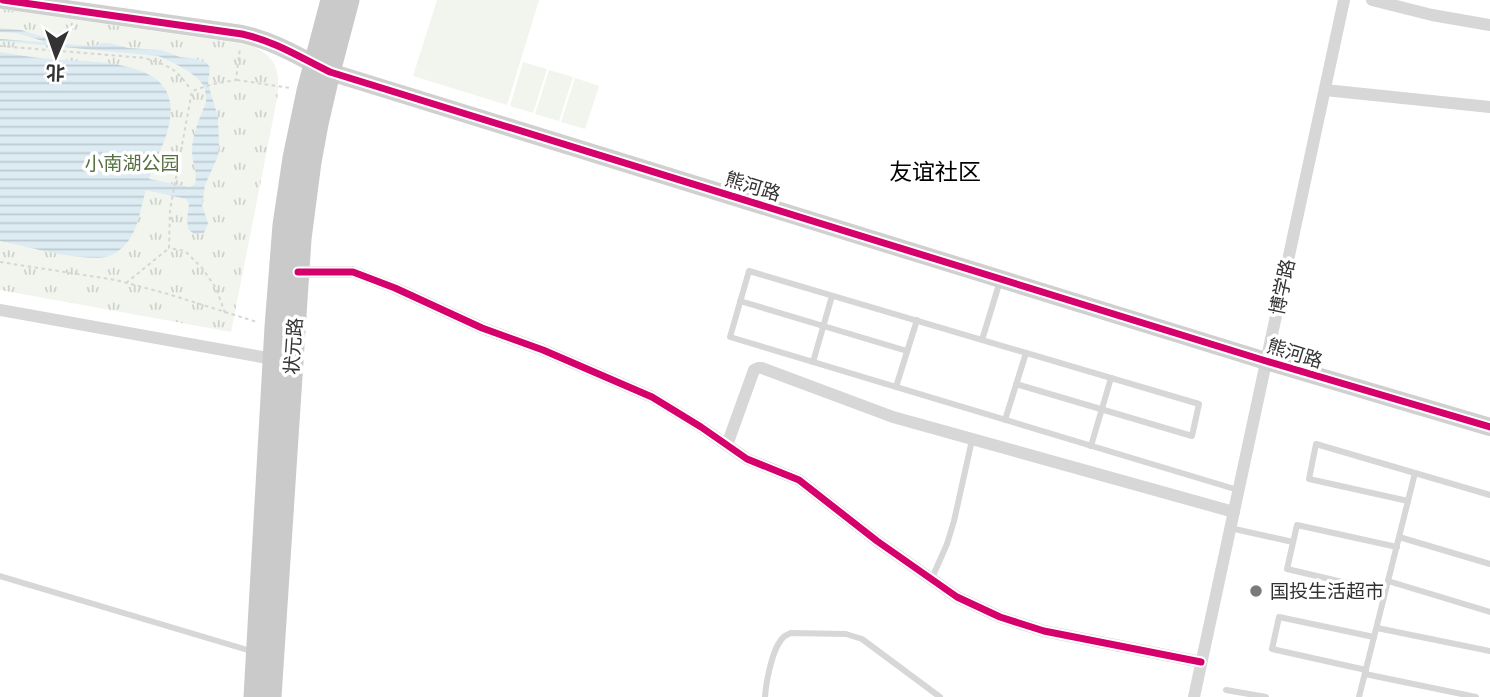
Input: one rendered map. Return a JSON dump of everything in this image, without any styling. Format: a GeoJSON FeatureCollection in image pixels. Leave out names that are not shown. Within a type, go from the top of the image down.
{"type":"FeatureCollection","features":[{"type":"Feature","properties":{"kind":"main road","name":"状元路"},"geometry":{"type":"LineString","coordinates":[[271,697],[298,272],[331,0]]}},
{"type":"Feature","properties":{"kind":"main road","name":"状元路"},"geometry":{"type":"LineString","coordinates":[[254,697],[283,225],[307,91],[321,68],[349,0]]}},
{"type":"Feature","properties":{"kind":"street","name":"熊河路"},"geometry":{"type":"LineString","coordinates":[[3,0],[80,5],[262,38],[321,68],[1266,361],[1490,427]]}},
{"type":"Feature","properties":{"kind":"street","name":"博学路"},"geometry":{"type":"LineString","coordinates":[[1194,697],[1345,0]]}},
{"type":"Feature","properties":{"kind":"street"},"geometry":{"type":"LineString","coordinates":[[1372,0],[1432,15],[1490,24]]}},
{"type":"Feature","properties":{"kind":"street"},"geometry":{"type":"LineString","coordinates":[[1325,90],[1490,107]]}},
{"type":"Feature","properties":{"kind":"street"},"geometry":{"type":"LineString","coordinates":[[298,272],[353,272],[652,397],[747,459],[799,480],[877,541],[957,597],[1000,617],[1044,631],[1201,662]]}},
{"type":"Feature","properties":{"kind":"street"},"geometry":{"type":"LineString","coordinates":[[0,310],[273,359]]}},
{"type":"Feature","properties":{"kind":"street"},"geometry":{"type":"LineString","coordinates":[[727,445],[754,370],[758,368],[893,417],[1234,512]]}},
{"type":"Feature","properties":{"kind":"lane"},"geometry":{"type":"LineString","coordinates":[[1016,384],[1192,436],[1199,404],[749,271],[730,337],[1238,490]]}},
{"type":"Feature","properties":{"kind":"lane"},"geometry":{"type":"LineString","coordinates":[[982,340],[1001,279]]}},
{"type":"Feature","properties":{"kind":"lane"},"geometry":{"type":"LineString","coordinates":[[813,362],[832,296]]}},
{"type":"Feature","properties":{"kind":"lane"},"geometry":{"type":"LineString","coordinates":[[740,301],[907,351]]}},
{"type":"Feature","properties":{"kind":"lane"},"geometry":{"type":"LineString","coordinates":[[896,387],[916,320]]}},
{"type":"Feature","properties":{"kind":"lane"},"geometry":{"type":"LineString","coordinates":[[1005,420],[1026,353]]}},
{"type":"Feature","properties":{"kind":"lane"},"geometry":{"type":"LineString","coordinates":[[1091,446],[1111,378]]}},
{"type":"Feature","properties":{"kind":"lane"},"geometry":{"type":"LineString","coordinates":[[931,579],[954,521],[972,440]]}},
{"type":"Feature","properties":{"kind":"lane"},"geometry":{"type":"LineString","coordinates":[[1408,500],[1309,479],[1316,444],[1490,495]]}},
{"type":"Feature","properties":{"kind":"lane"},"geometry":{"type":"LineString","coordinates":[[1359,697],[1415,473]]}},
{"type":"Feature","properties":{"kind":"lane"},"geometry":{"type":"LineString","coordinates":[[1385,592],[1287,569],[1297,525],[1397,547]]}},
{"type":"Feature","properties":{"kind":"lane"},"geometry":{"type":"LineString","coordinates":[[1230,528],[1293,542]]}},
{"type":"Feature","properties":{"kind":"lane"},"geometry":{"type":"LineString","coordinates":[[1399,537],[1490,564]]}},
{"type":"Feature","properties":{"kind":"lane"},"geometry":{"type":"LineString","coordinates":[[0,576],[257,653]]}},
{"type":"Feature","properties":{"kind":"lane"},"geometry":{"type":"LineString","coordinates":[[1388,581],[1490,612]]}},
{"type":"Feature","properties":{"kind":"lane"},"geometry":{"type":"LineString","coordinates":[[1374,637],[1279,617],[1272,649],[1476,697]]}},
{"type":"Feature","properties":{"kind":"lane"},"geometry":{"type":"LineString","coordinates":[[1377,628],[1490,652]]}},
{"type":"Feature","properties":{"kind":"lane"},"geometry":{"type":"LineString","coordinates":[[765,697],[770,670],[780,641],[791,633],[846,634],[862,639],[940,697]]}},
{"type":"Feature","properties":{"kind":"lane"},"geometry":{"type":"LineString","coordinates":[[1226,690],[1266,697]]}},
{"type":"Feature","properties":{"kind":"path"},"geometry":{"type":"LineString","coordinates":[[236,80],[243,34]]}},
{"type":"Feature","properties":{"kind":"path"},"geometry":{"type":"LineString","coordinates":[[0,46],[145,58],[167,66],[181,75],[192,91],[170,210],[169,248],[126,283]]}},
{"type":"Feature","properties":{"kind":"path"},"geometry":{"type":"LineString","coordinates":[[192,91],[236,80],[307,91]]}},
{"type":"Feature","properties":{"kind":"path"},"geometry":{"type":"LineString","coordinates":[[169,248],[185,251],[202,268],[216,288],[225,313]]}},
{"type":"Feature","properties":{"kind":"path"},"geometry":{"type":"LineString","coordinates":[[0,262],[126,283],[275,327]]}},
{"type":"Feature","properties":{"kind":"green space"},"geometry":{"type":"Polygon","coordinates":[[[437,0],[539,0],[507,105],[413,76],[437,0]]]}},
{"type":"Feature","properties":{"kind":"green space","name":"小南湖公园"},"geometry":{"type":"Polygon","coordinates":[[[0,9],[251,45],[271,59],[278,77],[278,94],[231,332],[0,290],[0,9]]]}},
{"type":"Feature","properties":{"kind":"green space"},"geometry":{"type":"Polygon","coordinates":[[[523,62],[547,69],[533,113],[510,106],[523,62]]]}},
{"type":"Feature","properties":{"kind":"green space"},"geometry":{"type":"Polygon","coordinates":[[[549,70],[573,77],[559,121],[535,114],[549,70]]]}},
{"type":"Feature","properties":{"kind":"green space"},"geometry":{"type":"Polygon","coordinates":[[[575,78],[599,86],[585,129],[561,122],[575,78]]]}},
{"type":"Feature","properties":{"kind":"shaded area"},"geometry":{"type":"Polygon","coordinates":[[[0,28],[21,30],[66,44],[91,46],[109,43],[128,48],[161,50],[207,63],[210,68],[208,84],[218,117],[219,146],[218,156],[205,185],[202,206],[208,223],[204,233],[194,234],[188,229],[189,204],[186,199],[146,190],[139,219],[130,239],[112,255],[89,258],[0,241],[0,52],[122,66],[139,70],[154,78],[165,88],[171,112],[167,132],[149,179],[190,187],[195,184],[192,145],[206,102],[205,89],[195,76],[158,56],[0,41],[43,41],[16,33],[0,32],[0,28]]]}},
{"type":"Feature","properties":{"kind":"cycle path"},"geometry":{"type":"LineString","coordinates":[[3,0],[255,37],[288,50],[330,72],[1266,361],[1490,427]]}},
{"type":"Feature","properties":{"kind":"cycle path"},"geometry":{"type":"LineString","coordinates":[[298,272],[353,272],[652,397],[747,459],[799,480],[877,541],[957,597],[1000,617],[1044,631],[1201,662]]}},
{"type":"Feature","properties":{"kind":"place","name":"国投生活超市"},"geometry":{"type":"Point","coordinates":[1256,591]}},
{"type":"Feature","properties":{"kind":"district","name":"友谊社区"},"geometry":{"type":"Point","coordinates":[935,172]}}]}
